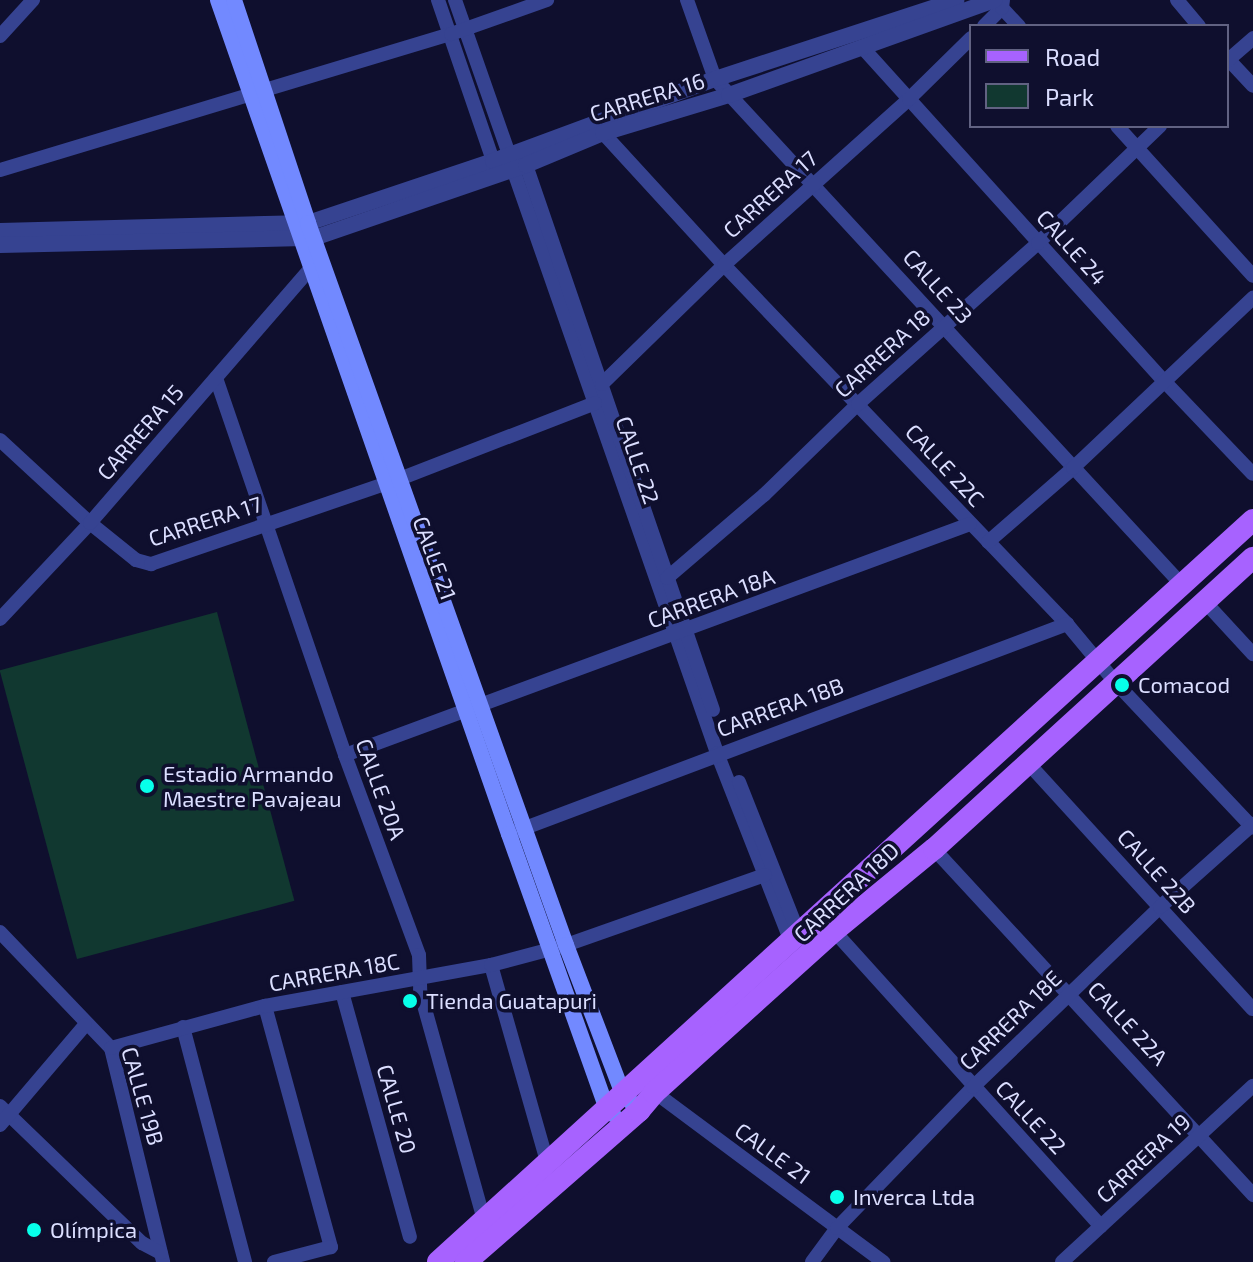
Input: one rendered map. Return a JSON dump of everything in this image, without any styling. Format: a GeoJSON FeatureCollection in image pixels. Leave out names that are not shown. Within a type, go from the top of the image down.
{"type":"FeatureCollection","features":[{"type":"Feature","properties":{"kind":"main road","name":"CALLE 21"},"geometry":{"type":"LineString","coordinates":[[218,0],[259,94]]}},
{"type":"Feature","properties":{"kind":"main road","name":"CALLE 21"},"geometry":{"type":"LineString","coordinates":[[234,0],[259,94],[304,231],[402,478],[482,703],[517,831]]}},
{"type":"Feature","properties":{"kind":"main road","name":"CALLE 21"},"geometry":{"type":"LineString","coordinates":[[304,231],[310,269],[465,709],[517,831],[558,948],[631,1118]]}},
{"type":"Feature","properties":{"kind":"main road","name":"CARRERA 18D"},"geometry":{"type":"LineString","coordinates":[[438,1262],[1253,520]]}},
{"type":"Feature","properties":{"kind":"main road","name":"CARRERA 18D"},"geometry":{"type":"LineString","coordinates":[[466,1262],[631,1118],[654,1093],[834,931],[934,849],[1253,558]]}},
{"type":"Feature","properties":{"kind":"street"},"geometry":{"type":"LineString","coordinates":[[0,36],[33,0]]}},
{"type":"Feature","properties":{"kind":"street","name":"CALLE 22"},"geometry":{"type":"LineString","coordinates":[[438,0],[510,162],[602,384],[667,578],[681,633]]}},
{"type":"Feature","properties":{"kind":"street","name":"CALLE 22"},"geometry":{"type":"LineString","coordinates":[[455,0],[595,403],[681,633],[765,875],[796,939]]}},
{"type":"Feature","properties":{"kind":"street"},"geometry":{"type":"LineString","coordinates":[[0,170],[259,94],[451,34],[547,0]]}},
{"type":"Feature","properties":{"kind":"street","name":"CALLE 23"},"geometry":{"type":"LineString","coordinates":[[687,0],[715,79],[1183,586]]}},
{"type":"Feature","properties":{"kind":"street","name":"CARRERA 16"},"geometry":{"type":"LineString","coordinates":[[510,162],[715,79],[898,22],[956,0]]}},
{"type":"Feature","properties":{"kind":"street"},"geometry":{"type":"LineString","coordinates":[[1177,0],[1197,24]]}},
{"type":"Feature","properties":{"kind":"street"},"geometry":{"type":"LineString","coordinates":[[985,24],[1000,3],[1017,24]]}},
{"type":"Feature","properties":{"kind":"street","name":"CARRERA 16"},"geometry":{"type":"LineString","coordinates":[[304,231],[510,162],[729,95],[862,47],[1000,3]]}},
{"type":"Feature","properties":{"kind":"street"},"geometry":{"type":"LineString","coordinates":[[1229,59],[1253,38]]}},
{"type":"Feature","properties":{"kind":"street","name":"CARRERA 17"},"geometry":{"type":"LineString","coordinates":[[602,384],[724,265],[909,99],[969,40]]}},
{"type":"Feature","properties":{"kind":"street","name":"CALLE 24"},"geometry":{"type":"LineString","coordinates":[[862,47],[1165,382],[1253,474]]}},
{"type":"Feature","properties":{"kind":"street"},"geometry":{"type":"LineString","coordinates":[[1229,61],[1253,86]]}},
{"type":"Feature","properties":{"kind":"street"},"geometry":{"type":"LineString","coordinates":[[1119,128],[1253,276]]}},
{"type":"Feature","properties":{"kind":"street","name":"CARRERA 18"},"geometry":{"type":"LineString","coordinates":[[667,578],[764,495],[858,404],[1038,243],[1158,128]]}},
{"type":"Feature","properties":{"kind":"street","name":"CALLE 22C"},"geometry":{"type":"LineString","coordinates":[[603,133],[724,265],[1067,624],[1116,683],[1252,826]]}},
{"type":"Feature","properties":{"kind":"street"},"geometry":{"type":"LineString","coordinates":[[0,231],[304,231]]}},
{"type":"Feature","properties":{"kind":"street"},"geometry":{"type":"LineString","coordinates":[[0,245],[304,231]]}},
{"type":"Feature","properties":{"kind":"street","name":"CARRERA 15"},"geometry":{"type":"LineString","coordinates":[[1,616],[90,523],[310,269]]}},
{"type":"Feature","properties":{"kind":"street"},"geometry":{"type":"LineString","coordinates":[[988,542],[1073,468],[1253,298]]}},
{"type":"Feature","properties":{"kind":"street","name":"CALLE 20A"},"geometry":{"type":"LineString","coordinates":[[216,378],[345,755],[419,955],[420,991],[484,1220]]}},
{"type":"Feature","properties":{"kind":"street","name":"CARRERA 17"},"geometry":{"type":"LineString","coordinates":[[90,523],[143,564],[159,562],[402,478],[595,403]]}},
{"type":"Feature","properties":{"kind":"street"},"geometry":{"type":"LineString","coordinates":[[0,440],[90,523]]}},
{"type":"Feature","properties":{"kind":"street","name":"CARRERA 18A"},"geometry":{"type":"LineString","coordinates":[[465,709],[681,633],[970,524]]}},
{"type":"Feature","properties":{"kind":"street"},"geometry":{"type":"LineString","coordinates":[[1205,602],[1253,654]]}},
{"type":"Feature","properties":{"kind":"street","name":"CARRERA 18B"},"geometry":{"type":"LineString","coordinates":[[517,831],[1067,624]]}},
{"type":"Feature","properties":{"kind":"street"},"geometry":{"type":"LineString","coordinates":[[345,755],[465,709]]}},
{"type":"Feature","properties":{"kind":"street","name":"CALLE 22"},"geometry":{"type":"LineString","coordinates":[[722,752],[796,939]]}},
{"type":"Feature","properties":{"kind":"street","name":"CALLE 22B"},"geometry":{"type":"LineString","coordinates":[[1028,763],[1253,1009]]}},
{"type":"Feature","properties":{"kind":"street","name":"CARRERA 18E"},"geometry":{"type":"LineString","coordinates":[[812,1262],[837,1228],[973,1087],[1069,992],[1252,826]]}},
{"type":"Feature","properties":{"kind":"street","name":"CALLE 22A"},"geometry":{"type":"LineString","coordinates":[[934,849],[1201,1134],[1253,1195]]}},
{"type":"Feature","properties":{"kind":"street"},"geometry":{"type":"LineString","coordinates":[[558,948],[765,875]]}},
{"type":"Feature","properties":{"kind":"street","name":"CALLE 22"},"geometry":{"type":"LineString","coordinates":[[834,931],[1101,1226]]}},
{"type":"Feature","properties":{"kind":"street","name":"CALLE 19B"},"geometry":{"type":"LineString","coordinates":[[0,932],[85,1025],[111,1048],[162,1258]]}},
{"type":"Feature","properties":{"kind":"street","name":"CARRERA 18C"},"geometry":{"type":"LineString","coordinates":[[111,1048],[265,1006],[421,980],[558,948]]}},
{"type":"Feature","properties":{"kind":"street"},"geometry":{"type":"LineString","coordinates":[[491,965],[547,1162]]}},
{"type":"Feature","properties":{"kind":"street","name":"CALLE 20"},"geometry":{"type":"LineString","coordinates":[[342,992],[410,1237]]}},
{"type":"Feature","properties":{"kind":"street"},"geometry":{"type":"LineString","coordinates":[[265,1006],[331,1247],[274,1262]]}},
{"type":"Feature","properties":{"kind":"street"},"geometry":{"type":"LineString","coordinates":[[85,1025],[3,1115],[162,1258]]}},
{"type":"Feature","properties":{"kind":"street"},"geometry":{"type":"LineString","coordinates":[[183,1027],[245,1262]]}},
{"type":"Feature","properties":{"kind":"street","name":"CARRERA 19"},"geometry":{"type":"LineString","coordinates":[[1062,1262],[1253,1086]]}},
{"type":"Feature","properties":{"kind":"street","name":"CALLE 21"},"geometry":{"type":"LineString","coordinates":[[622,1092],[654,1093],[883,1262]]}},
{"type":"Feature","properties":{"kind":"green space","name":"Estadio Armando Maestre Pavajeau"},"geometry":{"type":"Polygon","coordinates":[[[217,612],[294,901],[77,959],[0,670],[217,612]]]}},
{"type":"Feature","properties":{"kind":"place","name":"Comacod"},"geometry":{"type":"Point","coordinates":[1122,685]}},
{"type":"Feature","properties":{"kind":"place","name":"Estadio Armando Maestre Pavajeau"},"geometry":{"type":"Point","coordinates":[147,786]}},
{"type":"Feature","properties":{"kind":"place","name":"Tienda Guatapuri"},"geometry":{"type":"Point","coordinates":[410,1001]}},
{"type":"Feature","properties":{"kind":"place","name":"Inverca Ltda"},"geometry":{"type":"Point","coordinates":[837,1197]}},
{"type":"Feature","properties":{"kind":"place","name":"Olímpica"},"geometry":{"type":"Point","coordinates":[34,1230]}}]}
